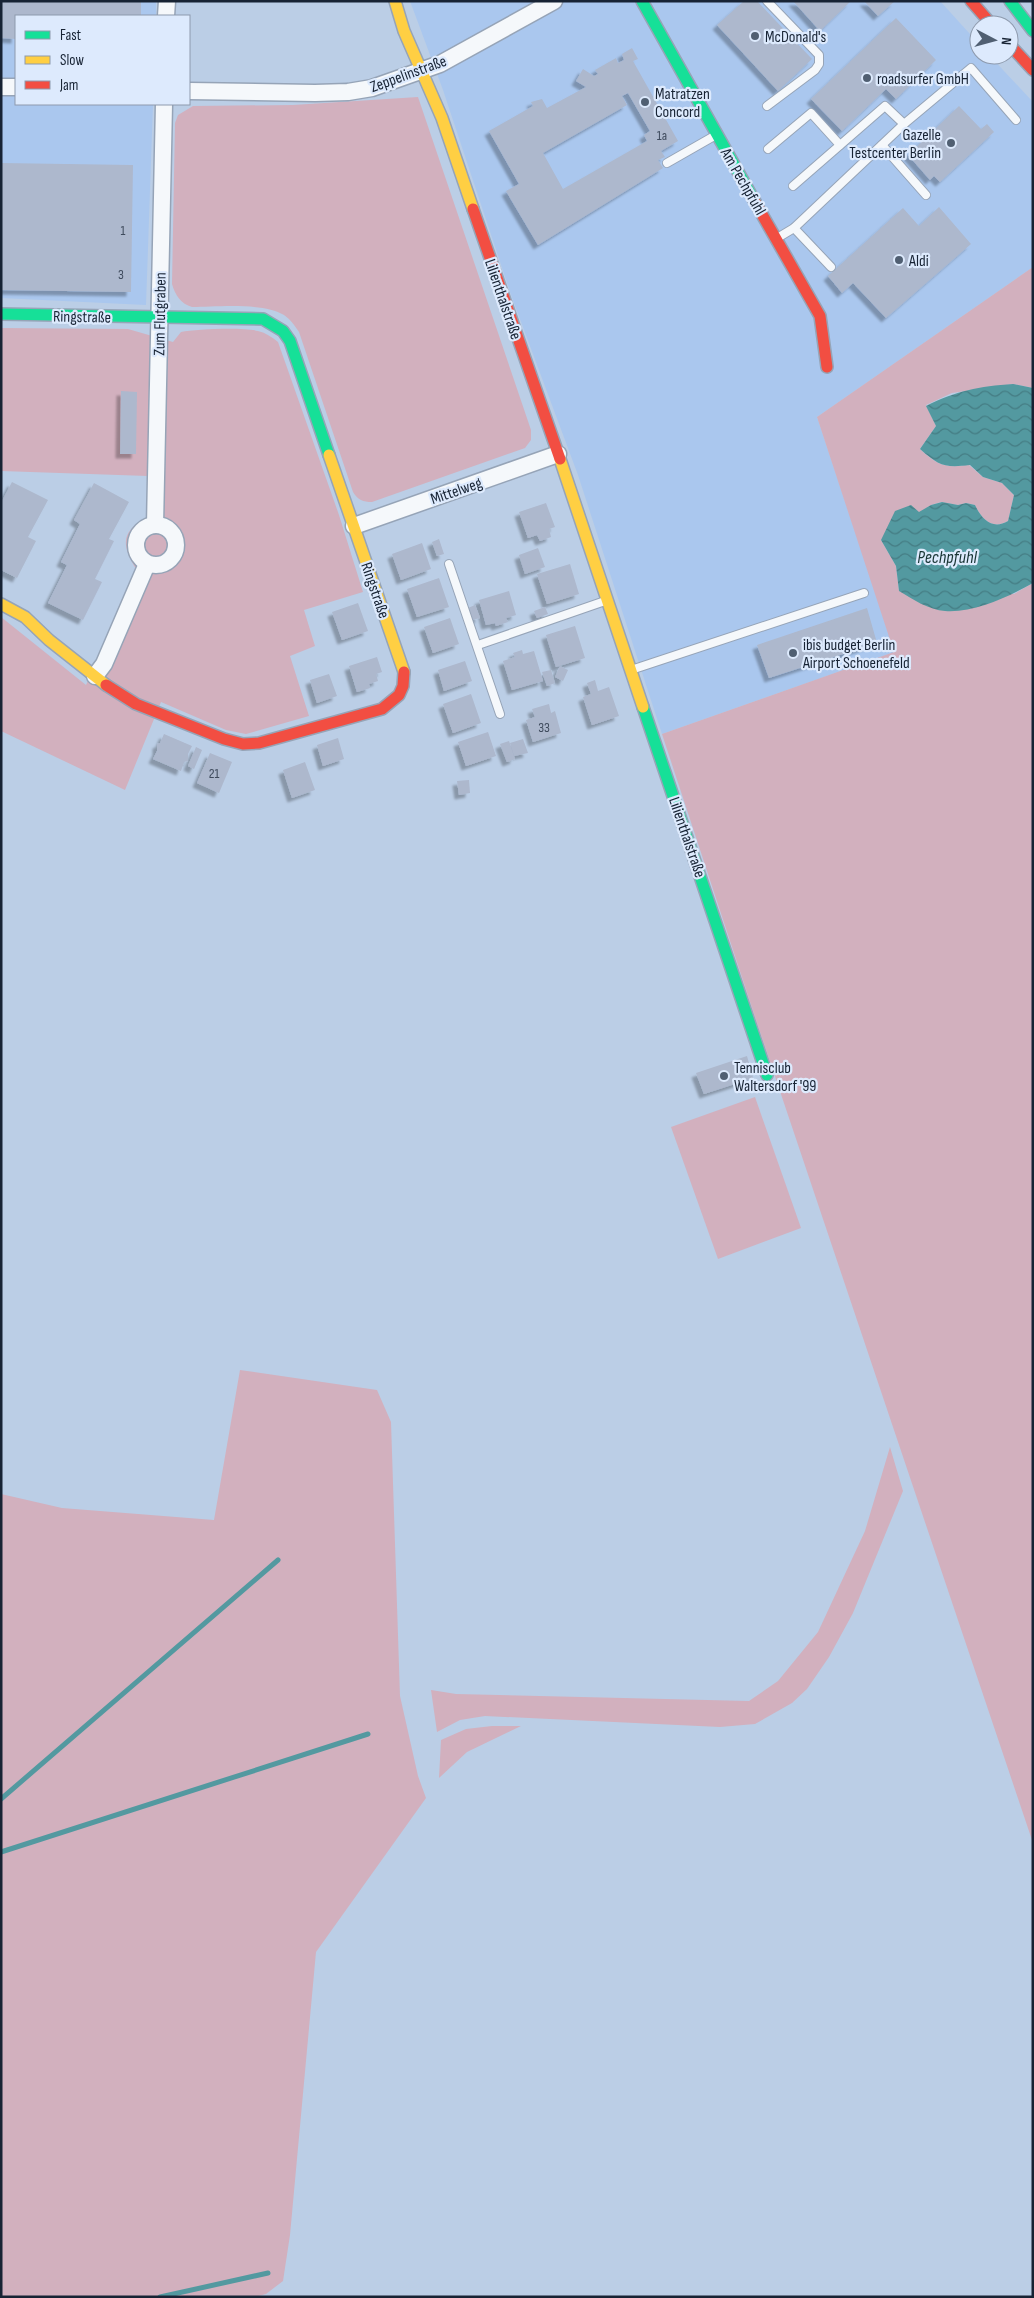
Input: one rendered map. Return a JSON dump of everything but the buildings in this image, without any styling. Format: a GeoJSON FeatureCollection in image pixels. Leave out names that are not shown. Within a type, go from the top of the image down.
{"type":"FeatureCollection","features":[{"type":"Feature","properties":{"kind":"street"},"geometry":{"type":"LineString","coordinates":[[166,1],[166,15]]}},
{"type":"Feature","properties":{"kind":"street","name":"Lilienthalstraße"},"geometry":{"type":"LineString","coordinates":[[395,1],[404,31],[423,70],[442,118],[558,454],[767,1075]]}},
{"type":"Feature","properties":{"kind":"street","name":"Zeppelinstraße"},"geometry":{"type":"LineString","coordinates":[[190,91],[348,92],[386,84],[423,70],[482,42],[554,1]]}},
{"type":"Feature","properties":{"kind":"street","name":"Am Pechpfuhl"},"geometry":{"type":"LineString","coordinates":[[642,1],[820,316],[827,367]]}},
{"type":"Feature","properties":{"kind":"street"},"geometry":{"type":"LineString","coordinates":[[971,1],[983,15]]}},
{"type":"Feature","properties":{"kind":"street"},"geometry":{"type":"LineString","coordinates":[[1010,1],[1033,31]]}},
{"type":"Feature","properties":{"kind":"street"},"geometry":{"type":"LineString","coordinates":[[1019,55],[1033,70]]}},
{"type":"Feature","properties":{"kind":"street"},"geometry":{"type":"LineString","coordinates":[[1,87],[15,87]]}},
{"type":"Feature","properties":{"kind":"street","name":"Zum Flutgraben"},"geometry":{"type":"LineString","coordinates":[[155,525],[164,105]]}},
{"type":"Feature","properties":{"kind":"street","name":"Ringstraße"},"geometry":{"type":"LineString","coordinates":[[1,314],[263,320],[282,331],[290,341],[405,674],[403,690],[396,700],[382,710],[269,740],[243,744],[224,739],[136,704],[116,693],[50,640],[25,617],[1,604]]}},
{"type":"Feature","properties":{"kind":"street","name":"Mittelweg"},"geometry":{"type":"LineString","coordinates":[[354,526],[558,454]]}},
{"type":"Feature","properties":{"kind":"street"},"geometry":{"type":"LineString","coordinates":[[162,525],[172,533],[175,539],[174,552],[166,562],[159,565],[147,564],[137,553],[136,539],[144,528],[162,525]]}},
{"type":"Feature","properties":{"kind":"street"},"geometry":{"type":"LineString","coordinates":[[95,676],[104,664],[147,564]]}},
{"type":"Feature","properties":{"kind":"lane"},"geometry":{"type":"LineString","coordinates":[[767,1],[819,55],[819,64],[802,81],[767,106]]}},
{"type":"Feature","properties":{"kind":"lane"},"geometry":{"type":"LineString","coordinates":[[777,238],[794,228],[904,124],[971,68],[1016,120]]}},
{"type":"Feature","properties":{"kind":"lane"},"geometry":{"type":"LineString","coordinates":[[793,186],[885,106],[904,124]]}},
{"type":"Feature","properties":{"kind":"lane"},"geometry":{"type":"LineString","coordinates":[[768,149],[811,113],[840,145]]}},
{"type":"Feature","properties":{"kind":"lane"},"geometry":{"type":"LineString","coordinates":[[667,163],[717,134]]}},
{"type":"Feature","properties":{"kind":"lane"},"geometry":{"type":"LineString","coordinates":[[882,145],[926,195]]}},
{"type":"Feature","properties":{"kind":"lane"},"geometry":{"type":"LineString","coordinates":[[794,228],[831,267]]}},
{"type":"Feature","properties":{"kind":"lane"},"geometry":{"type":"LineString","coordinates":[[449,564],[500,714]]}},
{"type":"Feature","properties":{"kind":"lane"},"geometry":{"type":"LineString","coordinates":[[630,670],[864,593]]}},
{"type":"Feature","properties":{"kind":"lane"},"geometry":{"type":"LineString","coordinates":[[478,645],[607,600]]}},
{"type":"Feature","properties":{"kind":"shaded area"},"geometry":{"type":"Polygon","coordinates":[[[1,1],[156,1],[156,15],[15,15],[15,105],[153,105],[146,305],[1,298],[1,1]]]}},
{"type":"Feature","properties":{"kind":"shaded area"},"geometry":{"type":"Polygon","coordinates":[[[410,1],[940,1],[969,33],[969,65],[998,65],[1033,102],[1033,267],[817,417],[895,652],[662,734],[578,475],[511,295],[443,90],[410,1]]]}},
{"type":"Feature","properties":{"kind":"shaded area"},"geometry":{"type":"Polygon","coordinates":[[[418,97],[531,430],[531,440],[525,448],[372,502],[366,502],[359,499],[353,492],[299,332],[290,321],[284,315],[264,308],[188,306],[175,292],[172,284],[175,123],[178,115],[193,106],[293,105],[418,97]]]}},
{"type":"Feature","properties":{"kind":"shaded area"},"geometry":{"type":"Polygon","coordinates":[[[1033,267],[1033,388],[1013,384],[952,393],[926,405],[936,426],[920,449],[937,462],[948,466],[969,465],[983,477],[1002,483],[1014,495],[1008,521],[1003,524],[993,524],[981,515],[975,505],[941,502],[931,505],[881,540],[896,566],[899,591],[1014,594],[1033,583],[1033,1843],[756,1020],[662,734],[894,652],[817,417],[1033,267]]]}},
{"type":"Feature","properties":{"kind":"shaded area"},"geometry":{"type":"Polygon","coordinates":[[[1,328],[128,329],[173,342],[181,332],[208,329],[242,329],[261,332],[278,342],[339,515],[363,592],[304,610],[315,646],[290,656],[309,716],[246,734],[226,730],[161,702],[125,790],[1,731],[1,617],[86,685],[131,590],[136,569],[126,546],[126,539],[132,528],[147,517],[148,476],[1,471],[1,328]]]}},
{"type":"Feature","properties":{"kind":"shaded area"},"geometry":{"type":"Polygon","coordinates":[[[755,1097],[801,1228],[718,1259],[671,1127],[755,1097]]]}},
{"type":"Feature","properties":{"kind":"shaded area"},"geometry":{"type":"Polygon","coordinates":[[[240,1370],[377,1390],[391,1422],[400,1696],[418,1776],[426,1798],[316,1952],[290,2235],[283,2281],[266,2294],[255,2297],[1,2297],[1,1494],[62,1508],[214,1520],[240,1370]]]}},
{"type":"Feature","properties":{"kind":"shaded area"},"geometry":{"type":"Polygon","coordinates":[[[890,1447],[903,1491],[853,1613],[829,1657],[807,1689],[792,1703],[755,1724],[720,1727],[485,1716],[460,1720],[437,1732],[431,1690],[456,1694],[749,1701],[778,1681],[818,1632],[865,1531],[890,1447]]]}},
{"type":"Feature","properties":{"kind":"shaded area"},"geometry":{"type":"Polygon","coordinates":[[[492,1726],[521,1726],[467,1752],[439,1778],[441,1740],[466,1729],[492,1726]]]}},
{"type":"Feature","properties":{"kind":"water","name":"Pechpfuhl"},"geometry":{"type":"Polygon","coordinates":[[[1013,384],[1033,388],[1033,583],[991,603],[956,611],[939,610],[915,601],[899,591],[896,566],[881,540],[895,511],[911,505],[919,512],[931,505],[942,502],[958,505],[966,503],[975,505],[988,522],[1003,524],[1008,521],[1014,495],[1002,483],[983,477],[970,465],[948,466],[932,459],[920,449],[936,426],[926,406],[968,390],[1013,384]]]}},
{"type":"Feature","properties":{"kind":"waterway"},"geometry":{"type":"LineString","coordinates":[[1,1799],[278,1560]]}},
{"type":"Feature","properties":{"kind":"waterway"},"geometry":{"type":"LineString","coordinates":[[1,1852],[368,1734]]}},
{"type":"Feature","properties":{"kind":"waterway"},"geometry":{"type":"LineString","coordinates":[[160,2297],[268,2273]]}},
{"type":"Feature","properties":{"kind":"traffic: fast"},"geometry":{"type":"LineString","coordinates":[[642,1],[755,202]]}},
{"type":"Feature","properties":{"kind":"traffic: fast"},"geometry":{"type":"LineString","coordinates":[[1010,1],[1033,31]]}},
{"type":"Feature","properties":{"kind":"traffic: fast"},"geometry":{"type":"LineString","coordinates":[[1,314],[263,319],[283,331],[290,341],[329,455]]}},
{"type":"Feature","properties":{"kind":"traffic: fast"},"geometry":{"type":"LineString","coordinates":[[643,707],[767,1075]]}},
{"type":"Feature","properties":{"kind":"traffic: slow"},"geometry":{"type":"LineString","coordinates":[[395,1],[404,31],[442,118],[473,209]]}},
{"type":"Feature","properties":{"kind":"traffic: slow"},"geometry":{"type":"LineString","coordinates":[[329,455],[404,672]]}},
{"type":"Feature","properties":{"kind":"traffic: slow"},"geometry":{"type":"LineString","coordinates":[[560,459],[643,707]]}},
{"type":"Feature","properties":{"kind":"traffic: slow"},"geometry":{"type":"LineString","coordinates":[[1,604],[25,617],[49,640],[106,685]]}},
{"type":"Feature","properties":{"kind":"traffic: jam"},"geometry":{"type":"LineString","coordinates":[[971,1],[983,15]]}},
{"type":"Feature","properties":{"kind":"traffic: jam"},"geometry":{"type":"LineString","coordinates":[[1019,55],[1033,70]]}},
{"type":"Feature","properties":{"kind":"traffic: jam"},"geometry":{"type":"LineString","coordinates":[[755,202],[820,316],[827,367]]}},
{"type":"Feature","properties":{"kind":"traffic: jam"},"geometry":{"type":"LineString","coordinates":[[473,209],[560,459]]}},
{"type":"Feature","properties":{"kind":"traffic: jam"},"geometry":{"type":"LineString","coordinates":[[106,685],[136,704],[224,739],[243,744],[259,743],[382,709],[399,695],[403,686],[404,672]]}},
{"type":"Feature","properties":{"kind":"place","name":"McDonald's"},"geometry":{"type":"Point","coordinates":[755,36]}},
{"type":"Feature","properties":{"kind":"place","name":"roadsurfer GmbH"},"geometry":{"type":"Point","coordinates":[867,78]}},
{"type":"Feature","properties":{"kind":"place","name":"Matratzen Concord"},"geometry":{"type":"Point","coordinates":[645,102]}},
{"type":"Feature","properties":{"kind":"place","name":"Gazelle Testcenter Berlin"},"geometry":{"type":"Point","coordinates":[951,143]}},
{"type":"Feature","properties":{"kind":"place","name":"Aldi"},"geometry":{"type":"Point","coordinates":[899,260]}},
{"type":"Feature","properties":{"kind":"place","name":"ibis budget Berlin Airport Schoenefeld"},"geometry":{"type":"Point","coordinates":[793,653]}},
{"type":"Feature","properties":{"kind":"place","name":"Tennisclub Waltersdorf '99"},"geometry":{"type":"Point","coordinates":[724,1076]}}]}
